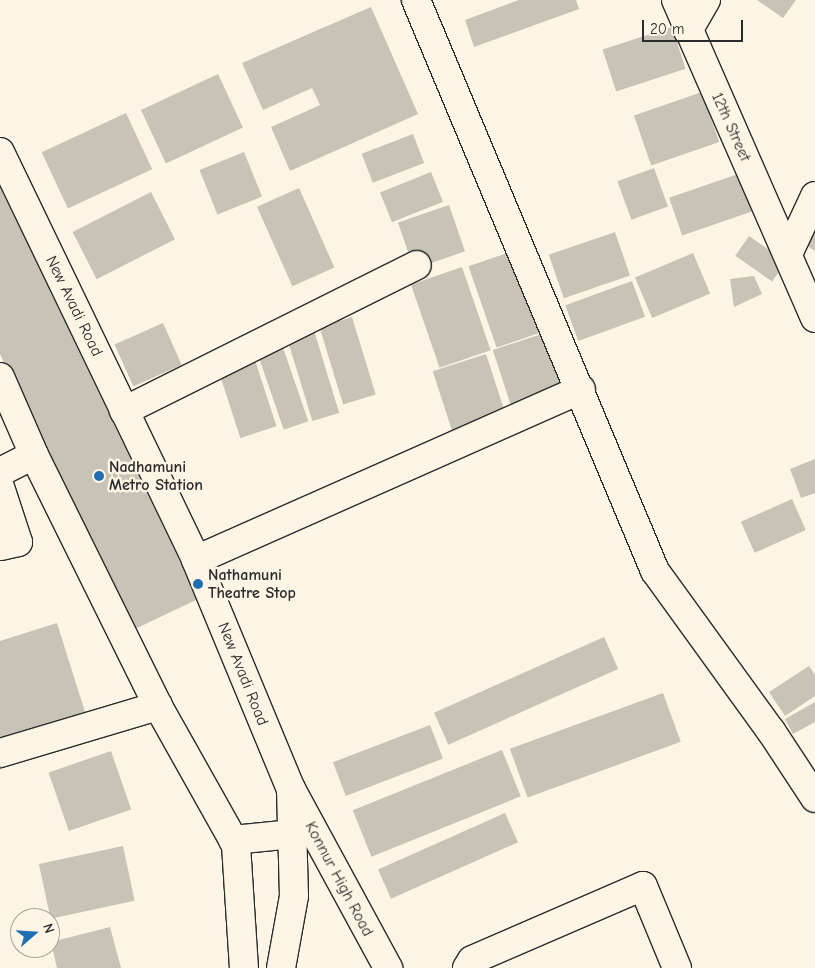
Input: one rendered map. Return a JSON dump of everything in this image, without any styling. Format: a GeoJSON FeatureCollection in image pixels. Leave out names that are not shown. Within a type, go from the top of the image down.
{"type":"FeatureCollection","features":[{"type":"Feature","properties":{"kind":"street"},"geometry":{"type":"LineString","coordinates":[[416,0],[581,390],[655,571],[771,731],[815,798]]}},
{"type":"Feature","properties":{"kind":"street","name":"12th Street"},"geometry":{"type":"LineString","coordinates":[[676,0],[815,318]]}},
{"type":"Feature","properties":{"kind":"street"},"geometry":{"type":"LineString","coordinates":[[688,31],[706,0]]}},
{"type":"Feature","properties":{"kind":"street","name":"New Avadi Road"},"geometry":{"type":"LineString","coordinates":[[0,152],[196,560],[291,789],[294,896],[281,968]]}},
{"type":"Feature","properties":{"kind":"street"},"geometry":{"type":"LineString","coordinates":[[815,196],[788,254],[815,280]]}},
{"type":"Feature","properties":{"kind":"street"},"geometry":{"type":"LineString","coordinates":[[124,411],[417,265]]}},
{"type":"Feature","properties":{"kind":"street"},"geometry":{"type":"LineString","coordinates":[[0,377],[34,455],[158,706],[233,840],[244,968]]}},
{"type":"Feature","properties":{"kind":"street"},"geometry":{"type":"LineString","coordinates":[[196,560],[581,390]]}},
{"type":"Feature","properties":{"kind":"street"},"geometry":{"type":"LineString","coordinates":[[0,472],[34,455]]}},
{"type":"Feature","properties":{"kind":"street"},"geometry":{"type":"LineString","coordinates":[[0,487],[18,542],[0,546]]}},
{"type":"Feature","properties":{"kind":"street"},"geometry":{"type":"LineString","coordinates":[[0,753],[158,706]]}},
{"type":"Feature","properties":{"kind":"street","name":"Konnur High Road"},"geometry":{"type":"LineString","coordinates":[[291,789],[388,968]]}},
{"type":"Feature","properties":{"kind":"street"},"geometry":{"type":"LineString","coordinates":[[233,840],[292,834]]}},
{"type":"Feature","properties":{"kind":"street"},"geometry":{"type":"LineString","coordinates":[[467,968],[472,960],[643,886],[677,968]]}},
{"type":"Feature","properties":{"kind":"building"},"geometry":{"type":"Polygon","coordinates":[[[519,0],[576,0],[579,9],[474,47],[465,20],[519,0]]]}},
{"type":"Feature","properties":{"kind":"building"},"geometry":{"type":"Polygon","coordinates":[[[757,0],[796,0],[783,18],[757,0]]]}},
{"type":"Feature","properties":{"kind":"building"},"geometry":{"type":"Polygon","coordinates":[[[371,7],[418,114],[290,171],[271,127],[320,105],[312,88],[263,110],[242,63],[371,7]]]}},
{"type":"Feature","properties":{"kind":"building"},"geometry":{"type":"Polygon","coordinates":[[[672,27],[686,69],[616,91],[603,50],[672,27]]]}},
{"type":"Feature","properties":{"kind":"building"},"geometry":{"type":"Polygon","coordinates":[[[218,74],[243,127],[166,163],[141,110],[218,74]]]}},
{"type":"Feature","properties":{"kind":"building"},"geometry":{"type":"Polygon","coordinates":[[[702,92],[719,142],[651,166],[634,115],[702,92]]]}},
{"type":"Feature","properties":{"kind":"building"},"geometry":{"type":"Polygon","coordinates":[[[126,113],[152,169],[68,208],[42,152],[126,113]]]}},
{"type":"Feature","properties":{"kind":"building"},"geometry":{"type":"Polygon","coordinates":[[[413,134],[424,163],[373,183],[362,154],[413,134]]]}},
{"type":"Feature","properties":{"kind":"building"},"geometry":{"type":"Polygon","coordinates":[[[244,152],[262,197],[217,214],[199,170],[244,152]]]}},
{"type":"Feature","properties":{"kind":"building"},"geometry":{"type":"Polygon","coordinates":[[[654,168],[668,207],[631,220],[617,181],[654,168]]]}},
{"type":"Feature","properties":{"kind":"building"},"geometry":{"type":"Polygon","coordinates":[[[431,172],[443,202],[392,222],[380,193],[431,172]]]}},
{"type":"Feature","properties":{"kind":"building"},"geometry":{"type":"Polygon","coordinates":[[[741,173],[754,211],[682,236],[669,198],[741,173]]]}},
{"type":"Feature","properties":{"kind":"building","name":"Nadhamuni Metro Station"},"geometry":{"type":"Polygon","coordinates":[[[0,187],[198,599],[133,630],[0,354],[0,187]]]}},
{"type":"Feature","properties":{"kind":"building"},"geometry":{"type":"Polygon","coordinates":[[[299,188],[334,267],[292,286],[257,207],[299,188]]]}},
{"type":"Feature","properties":{"kind":"building"},"geometry":{"type":"Polygon","coordinates":[[[151,192],[175,239],[97,279],[73,232],[151,192]]]}},
{"type":"Feature","properties":{"kind":"building"},"geometry":{"type":"Polygon","coordinates":[[[449,205],[465,251],[414,269],[398,223],[449,205]]]}},
{"type":"Feature","properties":{"kind":"building"},"geometry":{"type":"Polygon","coordinates":[[[615,232],[630,275],[564,298],[549,255],[615,232]]]}},
{"type":"Feature","properties":{"kind":"building"},"geometry":{"type":"Polygon","coordinates":[[[815,232],[815,251],[806,245],[815,232]]]}},
{"type":"Feature","properties":{"kind":"building"},"geometry":{"type":"Polygon","coordinates":[[[749,236],[786,262],[772,281],[735,256],[749,236]]]}},
{"type":"Feature","properties":{"kind":"building"},"geometry":{"type":"Polygon","coordinates":[[[513,251],[541,332],[497,348],[469,266],[513,251]]]}},
{"type":"Feature","properties":{"kind":"building"},"geometry":{"type":"Polygon","coordinates":[[[693,253],[710,294],[652,318],[635,278],[693,253]]]}},
{"type":"Feature","properties":{"kind":"building"},"geometry":{"type":"Polygon","coordinates":[[[462,267],[491,350],[440,368],[411,285],[462,267]]]}},
{"type":"Feature","properties":{"kind":"building"},"geometry":{"type":"Polygon","coordinates":[[[754,276],[762,294],[734,307],[730,279],[754,276]]]}},
{"type":"Feature","properties":{"kind":"building"},"geometry":{"type":"Polygon","coordinates":[[[632,281],[645,317],[578,341],[565,305],[632,281]]]}},
{"type":"Feature","properties":{"kind":"building"},"geometry":{"type":"Polygon","coordinates":[[[352,317],[376,394],[343,404],[319,327],[352,317]]]}},
{"type":"Feature","properties":{"kind":"building"},"geometry":{"type":"Polygon","coordinates":[[[163,323],[182,365],[133,387],[115,345],[163,323]]]}},
{"type":"Feature","properties":{"kind":"building"},"geometry":{"type":"Polygon","coordinates":[[[312,324],[339,413],[312,421],[285,332],[312,324]]]}},
{"type":"Feature","properties":{"kind":"building"},"geometry":{"type":"Polygon","coordinates":[[[548,332],[567,389],[511,407],[493,350],[548,332]]]}},
{"type":"Feature","properties":{"kind":"building"},"geometry":{"type":"Polygon","coordinates":[[[280,339],[308,421],[284,430],[255,347],[280,339]]]}},
{"type":"Feature","properties":{"kind":"building"},"geometry":{"type":"Polygon","coordinates":[[[253,354],[276,426],[240,438],[217,366],[253,354]]]}},
{"type":"Feature","properties":{"kind":"building"},"geometry":{"type":"Polygon","coordinates":[[[486,354],[507,418],[453,435],[433,371],[486,354]]]}},
{"type":"Feature","properties":{"kind":"building"},"geometry":{"type":"Polygon","coordinates":[[[815,459],[815,493],[801,498],[790,469],[815,459]]]}},
{"type":"Feature","properties":{"kind":"building"},"geometry":{"type":"Polygon","coordinates":[[[792,499],[806,530],[755,553],[741,522],[792,499]]]}},
{"type":"Feature","properties":{"kind":"building"},"geometry":{"type":"Polygon","coordinates":[[[57,623],[85,712],[0,738],[0,641],[57,623]]]}},
{"type":"Feature","properties":{"kind":"building"},"geometry":{"type":"Polygon","coordinates":[[[604,637],[618,669],[448,745],[434,713],[604,637]]]}},
{"type":"Feature","properties":{"kind":"building"},"geometry":{"type":"Polygon","coordinates":[[[809,666],[815,675],[815,696],[785,716],[769,692],[809,666]]]}},
{"type":"Feature","properties":{"kind":"building"},"geometry":{"type":"Polygon","coordinates":[[[663,693],[681,742],[528,798],[510,749],[663,693]]]}},
{"type":"Feature","properties":{"kind":"building"},"geometry":{"type":"Polygon","coordinates":[[[815,702],[815,722],[793,734],[785,719],[815,702]]]}},
{"type":"Feature","properties":{"kind":"building"},"geometry":{"type":"Polygon","coordinates":[[[430,725],[443,759],[346,796],[333,762],[430,725]]]}},
{"type":"Feature","properties":{"kind":"building"},"geometry":{"type":"Polygon","coordinates":[[[502,750],[521,796],[371,857],[353,810],[502,750]]]}},
{"type":"Feature","properties":{"kind":"building"},"geometry":{"type":"Polygon","coordinates":[[[111,751],[131,810],[69,831],[49,772],[111,751]]]}},
{"type":"Feature","properties":{"kind":"building"},"geometry":{"type":"Polygon","coordinates":[[[505,813],[518,842],[391,899],[378,870],[505,813]]]}},
{"type":"Feature","properties":{"kind":"building"},"geometry":{"type":"Polygon","coordinates":[[[123,846],[135,901],[60,917],[60,908],[48,908],[39,864],[123,846]]]}},
{"type":"Feature","properties":{"kind":"building"},"geometry":{"type":"Polygon","coordinates":[[[110,927],[121,968],[57,968],[55,958],[60,958],[60,940],[110,927]]]}},
{"type":"Feature","properties":{"kind":"place","name":"Nadhamuni Metro Station"},"geometry":{"type":"Point","coordinates":[99,476]}},
{"type":"Feature","properties":{"kind":"place","name":"Nathamuni Theatre Stop"},"geometry":{"type":"Point","coordinates":[198,584]}}]}
